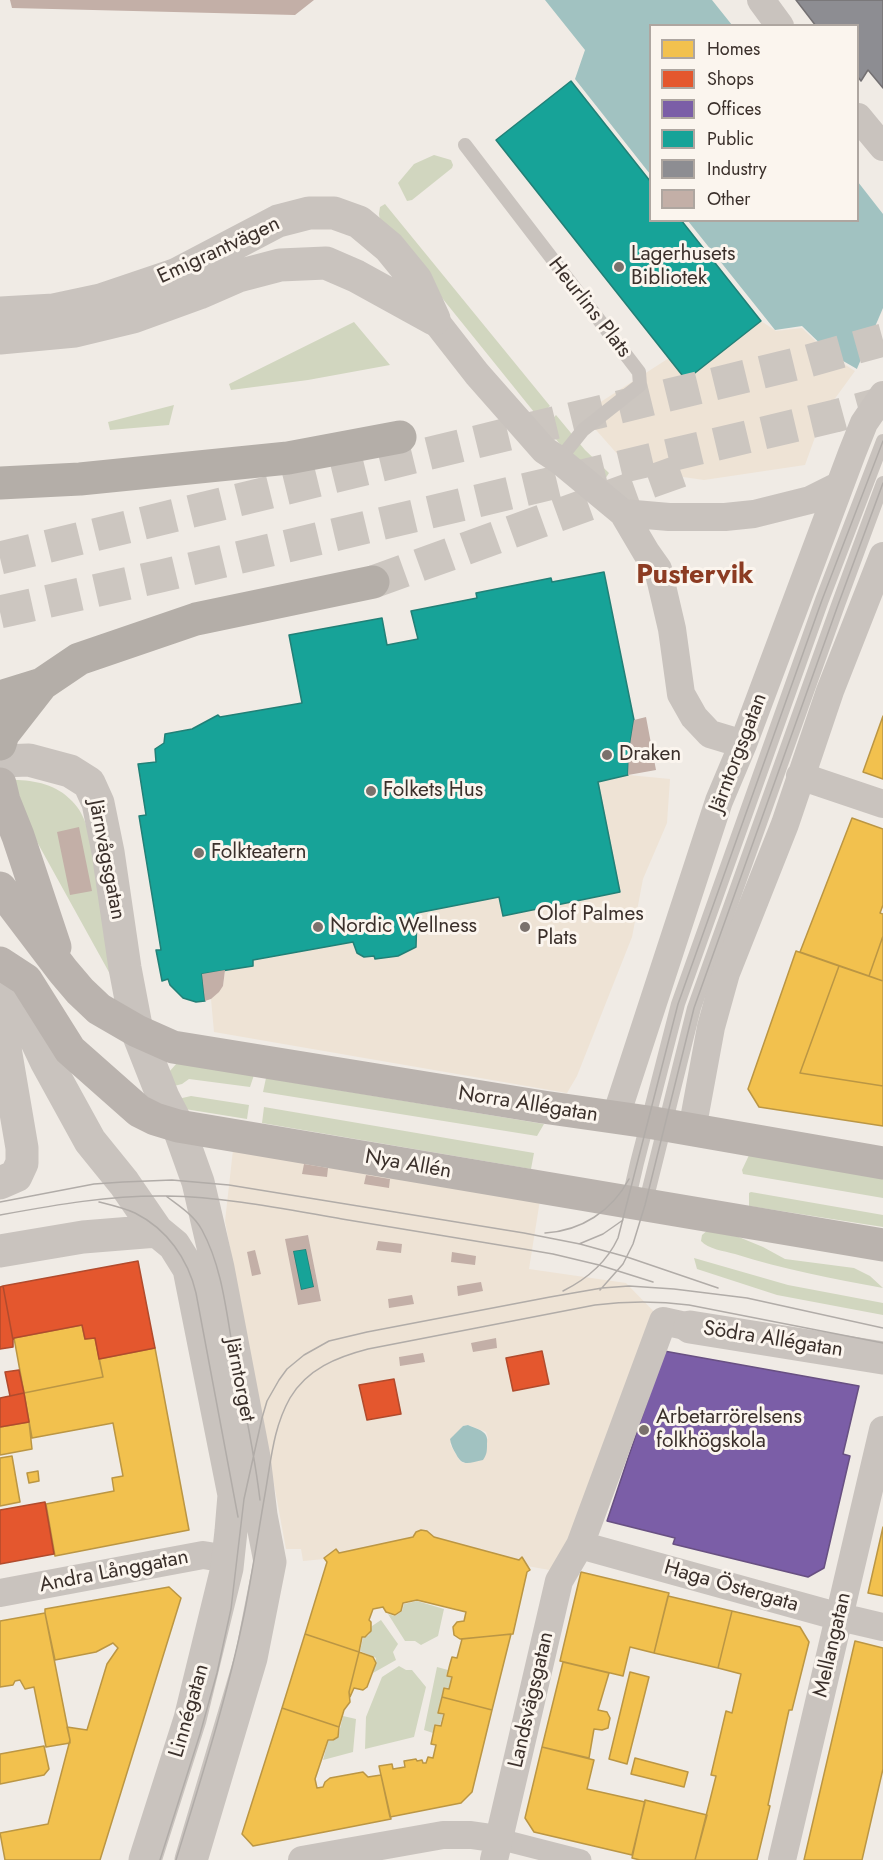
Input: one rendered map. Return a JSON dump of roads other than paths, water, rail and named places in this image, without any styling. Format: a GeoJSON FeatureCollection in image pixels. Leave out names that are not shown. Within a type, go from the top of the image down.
{"type":"FeatureCollection","features":[{"type":"Feature","properties":{"kind":"highway"},"geometry":{"type":"LineString","coordinates":[[0,483],[80,479],[288,458],[400,437]]}},
{"type":"Feature","properties":{"kind":"highway"},"geometry":{"type":"LineString","coordinates":[[0,697],[42,684],[79,659],[196,619],[373,582]]}},
{"type":"Feature","properties":{"kind":"highway"},"geometry":{"type":"LineString","coordinates":[[0,744],[3,734],[42,684]]}},
{"type":"Feature","properties":{"kind":"main road"},"geometry":{"type":"LineString","coordinates":[[0,784],[63,971]]}},
{"type":"Feature","properties":{"kind":"main road"},"geometry":{"type":"LineString","coordinates":[[0,888],[80,992],[99,1009],[137,1030]]}},
{"type":"Feature","properties":{"kind":"main road","name":"Nya Allén"},"geometry":{"type":"LineString","coordinates":[[0,964],[26,980],[70,1050],[139,1111],[155,1119],[178,1126],[883,1245]]}},
{"type":"Feature","properties":{"kind":"main road","name":"Norra Allégatan"},"geometry":{"type":"LineString","coordinates":[[137,1030],[173,1047],[668,1126],[883,1163]]}},
{"type":"Feature","properties":{"kind":"street"},"geometry":{"type":"LineString","coordinates":[[761,0],[779,24]]}},
{"type":"Feature","properties":{"kind":"street"},"geometry":{"type":"LineString","coordinates":[[859,118],[883,147]]}},
{"type":"Feature","properties":{"kind":"street","name":"Emigrantvägen"},"geometry":{"type":"LineString","coordinates":[[0,313],[54,310],[101,300],[175,275],[278,221],[309,213],[334,213],[359,222],[389,247],[417,280],[434,319]]}},
{"type":"Feature","properties":{"kind":"street","name":"Emigrantvägen"},"geometry":{"type":"LineString","coordinates":[[0,339],[75,331],[122,320],[199,293],[238,276],[291,264],[326,263],[356,276],[434,319]]}},
{"type":"Feature","properties":{"kind":"street"},"geometry":{"type":"LineString","coordinates":[[434,319],[477,374],[544,450],[623,513],[658,569],[672,628],[681,694],[694,717],[710,734],[756,748]]}},
{"type":"Feature","properties":{"kind":"street","name":"Järntorgsgatan"},"geometry":{"type":"LineString","coordinates":[[615,1119],[719,801],[756,748],[840,485],[864,423],[883,395]]}},
{"type":"Feature","properties":{"kind":"street"},"geometry":{"type":"LineString","coordinates":[[623,513],[669,517],[725,517],[754,514],[810,500],[840,485]]}},
{"type":"Feature","properties":{"kind":"street"},"geometry":{"type":"LineString","coordinates":[[668,1126],[711,1027],[726,973],[785,824],[796,766],[830,691],[883,556]]}},
{"type":"Feature","properties":{"kind":"street","name":"Järnvågsgatan"},"geometry":{"type":"LineString","coordinates":[[0,761],[29,760],[70,771],[89,783],[98,804],[108,852],[125,968],[137,1030],[163,1097],[178,1126],[202,1198]]}},
{"type":"Feature","properties":{"kind":"street"},"geometry":{"type":"LineString","coordinates":[[796,766],[883,804]]}},
{"type":"Feature","properties":{"kind":"street"},"geometry":{"type":"LineString","coordinates":[[0,964],[46,1061],[82,1128],[157,1231]]}},
{"type":"Feature","properties":{"kind":"street"},"geometry":{"type":"LineString","coordinates":[[0,1019],[7,1093],[22,1148],[11,1173]]}},
{"type":"Feature","properties":{"kind":"street","name":"Järntorget"},"geometry":{"type":"LineString","coordinates":[[202,1198],[218,1268],[254,1456],[261,1515],[251,1559]]}},
{"type":"Feature","properties":{"kind":"street"},"geometry":{"type":"LineString","coordinates":[[0,1251],[84,1236],[157,1231]]}},
{"type":"Feature","properties":{"kind":"street","name":"Järntorget"},"geometry":{"type":"LineString","coordinates":[[157,1231],[174,1245],[189,1269],[234,1495],[251,1559]]}},
{"type":"Feature","properties":{"kind":"street"},"geometry":{"type":"LineString","coordinates":[[580,1545],[676,1324]]}},
{"type":"Feature","properties":{"kind":"street","name":"Södra Allégatan"},"geometry":{"type":"LineString","coordinates":[[676,1324],[883,1358]]}},
{"type":"Feature","properties":{"kind":"street","name":"Mellangatan"},"geometry":{"type":"LineString","coordinates":[[782,1860],[883,1430]]}},
{"type":"Feature","properties":{"kind":"street","name":"Haga Östergata"},"geometry":{"type":"LineString","coordinates":[[580,1545],[883,1627]]}},
{"type":"Feature","properties":{"kind":"street","name":"Landsvägsgatan"},"geometry":{"type":"LineString","coordinates":[[497,1850],[559,1581],[580,1545]]}},
{"type":"Feature","properties":{"kind":"street","name":"Andra Långgatan"},"geometry":{"type":"LineString","coordinates":[[0,1593],[203,1555],[251,1559]]}},
{"type":"Feature","properties":{"kind":"street","name":"Linnégatan"},"geometry":{"type":"LineString","coordinates":[[145,1860],[190,1719],[251,1559]]}},
{"type":"Feature","properties":{"kind":"street","name":"Linnégatan"},"geometry":{"type":"LineString","coordinates":[[191,1860],[251,1658],[251,1559]]}},
{"type":"Feature","properties":{"kind":"street"},"geometry":{"type":"LineString","coordinates":[[302,1860],[443,1835],[471,1835],[497,1850],[581,1860]]}},
{"type":"Feature","properties":{"kind":"lane","name":"Heurlins Plats"},"geometry":{"type":"LineString","coordinates":[[465,145],[639,372],[640,385],[583,430],[559,460]]}},
{"type":"Feature","properties":{"kind":"lane"},"geometry":{"type":"LineString","coordinates":[[637,1203],[668,1126],[678,1004],[756,748],[822,600],[883,441]]}},
{"type":"Feature","properties":{"kind":"lane"},"geometry":{"type":"LineString","coordinates":[[756,748],[796,766],[883,483]]}},
{"type":"Feature","properties":{"kind":"lane"},"geometry":{"type":"LineString","coordinates":[[231,1609],[241,1529],[234,1495]]}},
{"type":"Feature","properties":{"kind":"lane"},"geometry":{"type":"LineString","coordinates":[[193,1805],[226,1693]]}},
{"type":"Feature","properties":{"kind":"water"},"geometry":{"type":"Polygon","coordinates":[[[545,0],[712,0],[731,24],[649,24],[649,173],[575,79],[585,50],[545,0]]]}},
{"type":"Feature","properties":{"kind":"water"},"geometry":{"type":"Polygon","coordinates":[[[859,183],[883,214],[883,384],[831,354],[802,326],[775,330],[689,222],[859,222],[859,183]]]}},
{"type":"Feature","properties":{"kind":"water"},"geometry":{"type":"Polygon","coordinates":[[[468,1425],[485,1434],[487,1451],[483,1460],[464,1463],[452,1447],[450,1439],[463,1426],[468,1425]]]}},
{"type":"Feature","properties":{"kind":"tunnel"},"geometry":{"type":"LineString","coordinates":[[0,558],[804,362],[883,340]]}},
{"type":"Feature","properties":{"kind":"tunnel"},"geometry":{"type":"LineString","coordinates":[[0,612],[161,576],[883,403]]}},
{"type":"Feature","properties":{"kind":"tunnel"},"geometry":{"type":"LineString","coordinates":[[373,582],[683,470]]}},
{"type":"Feature","properties":{"kind":"tram line"},"geometry":{"type":"LineString","coordinates":[[563,1291],[595,1269],[608,1255],[618,1238],[678,1004],[822,600],[883,441]]}},
{"type":"Feature","properties":{"kind":"tram line"},"geometry":{"type":"LineString","coordinates":[[600,1290],[623,1264],[633,1244],[645,1205],[694,1008],[883,483]]}},
{"type":"Feature","properties":{"kind":"tram line"},"geometry":{"type":"LineString","coordinates":[[545,1233],[571,1228],[594,1217],[614,1201],[629,1179]]}},
{"type":"Feature","properties":{"kind":"tram line"},"geometry":{"type":"LineString","coordinates":[[0,1202],[94,1184],[172,1180],[229,1185],[580,1244],[627,1257],[718,1288]]}},
{"type":"Feature","properties":{"kind":"tram line"},"geometry":{"type":"LineString","coordinates":[[166,1196],[186,1211],[199,1225],[209,1244],[219,1274],[260,1500]]}},
{"type":"Feature","properties":{"kind":"tram line"},"geometry":{"type":"LineString","coordinates":[[0,1215],[62,1204],[125,1197],[167,1196],[233,1201],[553,1254],[599,1265],[653,1282]]}},
{"type":"Feature","properties":{"kind":"tram line"},"geometry":{"type":"LineString","coordinates":[[99,1202],[131,1211],[157,1227],[174,1246],[188,1268],[196,1293],[238,1517]]}},
{"type":"Feature","properties":{"kind":"tram line"},"geometry":{"type":"LineString","coordinates":[[579,1244],[603,1234],[623,1220]]}},
{"type":"Feature","properties":{"kind":"tram line"},"geometry":{"type":"LineString","coordinates":[[160,1860],[217,1673],[231,1609],[244,1499],[262,1418],[267,1401],[279,1380],[287,1369],[304,1355],[329,1341],[367,1332],[550,1297],[629,1286],[747,1298],[883,1328]]}},
{"type":"Feature","properties":{"kind":"tram line"},"geometry":{"type":"LineString","coordinates":[[176,1860],[230,1677],[247,1600],[276,1433],[290,1398],[305,1379],[314,1372],[334,1360],[368,1349],[595,1305],[619,1303],[654,1302],[689,1305],[883,1343]]}},
{"type":"Feature","properties":{"kind":"place","name":"Lagerhusets Bibliotek"},"geometry":{"type":"Point","coordinates":[619,267]}},
{"type":"Feature","properties":{"kind":"place","name":"Draken"},"geometry":{"type":"Point","coordinates":[607,755]}},
{"type":"Feature","properties":{"kind":"place","name":"Folkets Hus"},"geometry":{"type":"Point","coordinates":[371,791]}},
{"type":"Feature","properties":{"kind":"place","name":"Folkteatern"},"geometry":{"type":"Point","coordinates":[199,853]}},
{"type":"Feature","properties":{"kind":"place","name":"Nordic Wellness"},"geometry":{"type":"Point","coordinates":[318,927]}},
{"type":"Feature","properties":{"kind":"place","name":"Olof Palmes Plats"},"geometry":{"type":"Point","coordinates":[525,927]}},
{"type":"Feature","properties":{"kind":"place","name":"Arbetarrörelsens folkhögskola"},"geometry":{"type":"Point","coordinates":[644,1430]}},
{"type":"Feature","properties":{"kind":"district","name":"Pustervik"},"geometry":{"type":"Point","coordinates":[695,576]}}]}
